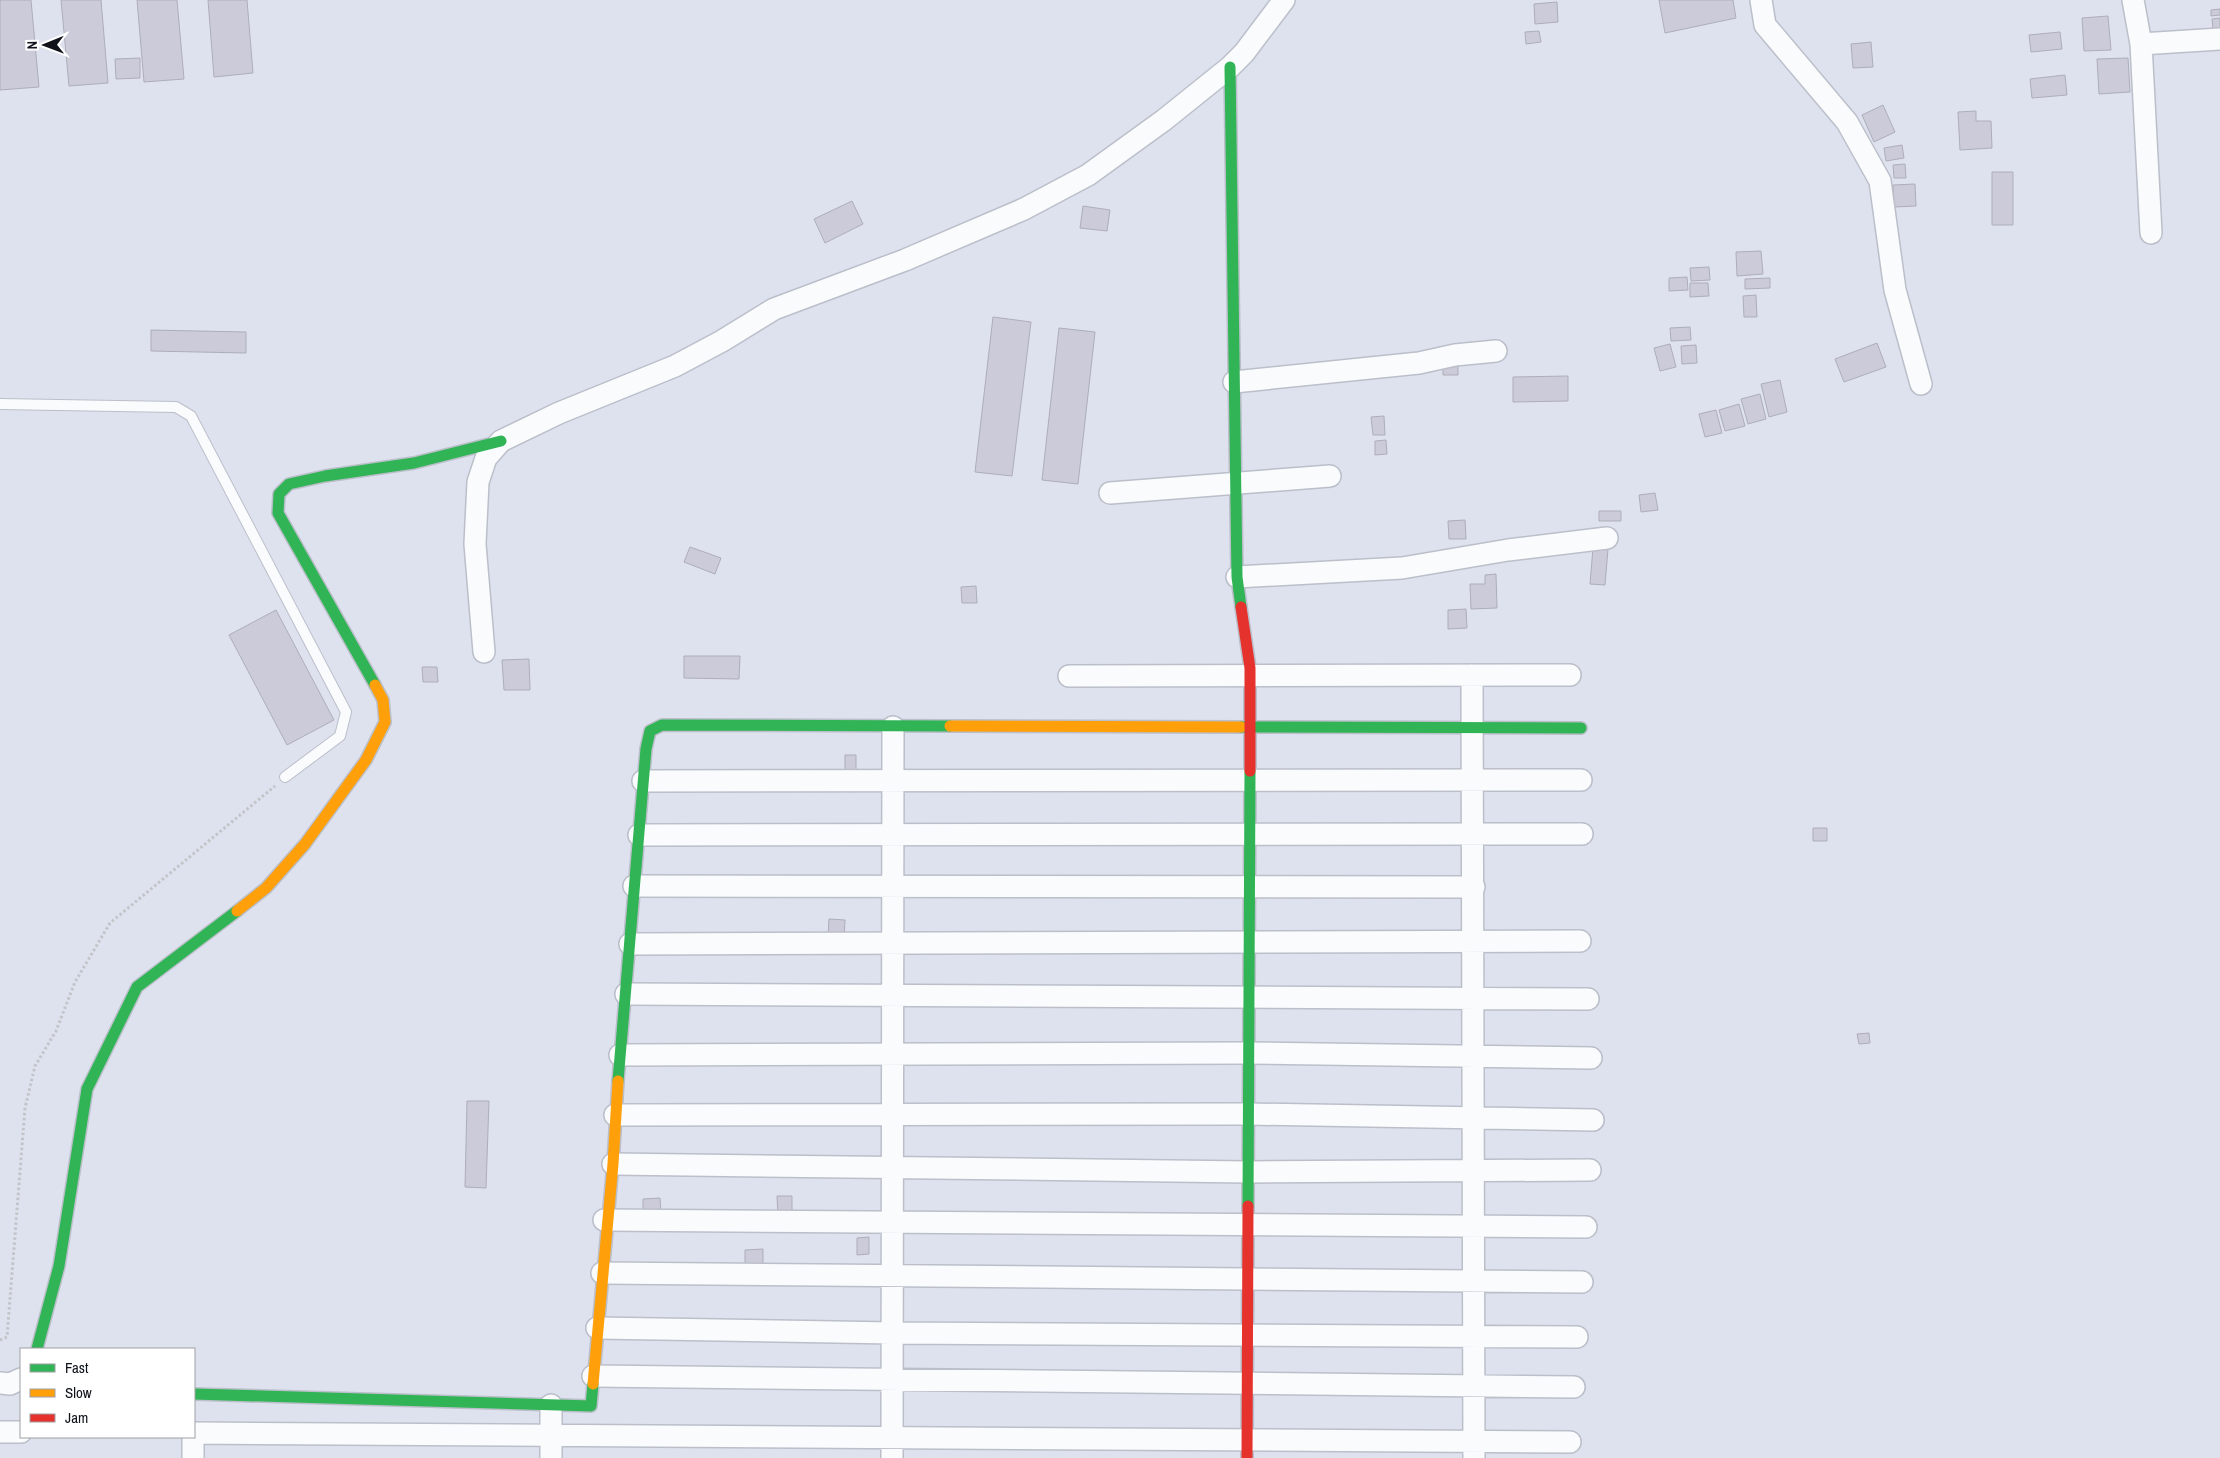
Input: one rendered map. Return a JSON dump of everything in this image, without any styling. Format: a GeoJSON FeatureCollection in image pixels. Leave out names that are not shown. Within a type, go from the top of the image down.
{"type":"FeatureCollection","features":[{"type":"Feature","properties":{"kind":"street"},"geometry":{"type":"LineString","coordinates":[[37,1348],[59,1266],[86,1089],[137,987],[208,935],[266,888],[305,844],[366,760],[385,722],[384,700],[278,514],[279,494],[289,484],[325,476],[414,463],[501,441],[559,414],[675,366],[774,309],[905,260],[1024,209],[1088,175],[1164,120],[1230,67],[1244,53],[1284,0]]}},
{"type":"Feature","properties":{"kind":"street"},"geometry":{"type":"LineString","coordinates":[[1761,0],[1766,25],[1847,122],[1880,181],[1895,290],[1921,384]]}},
{"type":"Feature","properties":{"kind":"street"},"geometry":{"type":"LineString","coordinates":[[2133,0],[2141,44],[2151,234]]}},
{"type":"Feature","properties":{"kind":"street"},"geometry":{"type":"LineString","coordinates":[[2141,44],[2220,39]]}},
{"type":"Feature","properties":{"kind":"street"},"geometry":{"type":"LineString","coordinates":[[1230,67],[1237,577],[1250,675],[1247,1449]]}},
{"type":"Feature","properties":{"kind":"street"},"geometry":{"type":"LineString","coordinates":[[1234,382],[1419,363],[1455,354],[1496,351]]}},
{"type":"Feature","properties":{"kind":"street"},"geometry":{"type":"LineString","coordinates":[[484,652],[475,544],[478,482],[486,458],[501,441]]}},
{"type":"Feature","properties":{"kind":"street"},"geometry":{"type":"LineString","coordinates":[[1110,493],[1330,476]]}},
{"type":"Feature","properties":{"kind":"street"},"geometry":{"type":"LineString","coordinates":[[1237,577],[1402,568],[1508,550],[1607,538]]}},
{"type":"Feature","properties":{"kind":"street"},"geometry":{"type":"LineString","coordinates":[[1472,675],[1474,728],[1474,1449]]}},
{"type":"Feature","properties":{"kind":"street"},"geometry":{"type":"LineString","coordinates":[[1069,676],[1570,675]]}},
{"type":"Feature","properties":{"kind":"street"},"geometry":{"type":"LineString","coordinates":[[195,1394],[591,1406],[605,1221],[613,1164],[615,1115],[643,781],[650,731],[662,726],[1581,728]]}},
{"type":"Feature","properties":{"kind":"street"},"geometry":{"type":"LineString","coordinates":[[892,1448],[893,727]]}},
{"type":"Feature","properties":{"kind":"street"},"geometry":{"type":"LineString","coordinates":[[643,781],[1581,780]]}},
{"type":"Feature","properties":{"kind":"street"},"geometry":{"type":"LineString","coordinates":[[639,835],[1582,834]]}},
{"type":"Feature","properties":{"kind":"street"},"geometry":{"type":"LineString","coordinates":[[634,886],[1474,887]]}},
{"type":"Feature","properties":{"kind":"street"},"geometry":{"type":"LineString","coordinates":[[630,944],[1580,941]]}},
{"type":"Feature","properties":{"kind":"street"},"geometry":{"type":"LineString","coordinates":[[626,994],[1588,999]]}},
{"type":"Feature","properties":{"kind":"street"},"geometry":{"type":"LineString","coordinates":[[620,1055],[1248,1054],[1592,1058]]}},
{"type":"Feature","properties":{"kind":"street"},"geometry":{"type":"LineString","coordinates":[[615,1115],[1249,1114],[1593,1120]]}},
{"type":"Feature","properties":{"kind":"street"},"geometry":{"type":"LineString","coordinates":[[613,1164],[1248,1172],[1590,1170]]}},
{"type":"Feature","properties":{"kind":"street"},"geometry":{"type":"LineString","coordinates":[[605,1221],[892,1224],[1248,1224],[1586,1228]]}},
{"type":"Feature","properties":{"kind":"street"},"geometry":{"type":"LineString","coordinates":[[602,1274],[1582,1282]]}},
{"type":"Feature","properties":{"kind":"street"},"geometry":{"type":"LineString","coordinates":[[597,1328],[892,1333],[1577,1337]]}},
{"type":"Feature","properties":{"kind":"street"},"geometry":{"type":"LineString","coordinates":[[593,1376],[1574,1387]]}},
{"type":"Feature","properties":{"kind":"street"},"geometry":{"type":"LineString","coordinates":[[550,1458],[551,1405]]}},
{"type":"Feature","properties":{"kind":"street"},"geometry":{"type":"LineString","coordinates":[[0,1432],[20,1432]]}},
{"type":"Feature","properties":{"kind":"street"},"geometry":{"type":"LineString","coordinates":[[195,1435],[550,1435],[892,1448],[1474,1449],[1570,1442]]}},
{"type":"Feature","properties":{"kind":"street"},"geometry":{"type":"LineString","coordinates":[[193,1438],[193,1458]]}},
{"type":"Feature","properties":{"kind":"lane"},"geometry":{"type":"LineString","coordinates":[[0,404],[176,407],[191,416],[346,712],[340,736],[285,777]]}},
{"type":"Feature","properties":{"kind":"building"},"geometry":{"type":"Polygon","coordinates":[[[0,0],[31,0],[39,87],[0,90],[0,0]]]}},
{"type":"Feature","properties":{"kind":"building"},"geometry":{"type":"Polygon","coordinates":[[[61,0],[101,0],[108,83],[69,86],[61,0]]]}},
{"type":"Feature","properties":{"kind":"building"},"geometry":{"type":"Polygon","coordinates":[[[137,0],[177,0],[184,79],[144,82],[137,0]]]}},
{"type":"Feature","properties":{"kind":"building"},"geometry":{"type":"Polygon","coordinates":[[[208,0],[247,0],[253,73],[214,77],[208,0]]]}},
{"type":"Feature","properties":{"kind":"building"},"geometry":{"type":"Polygon","coordinates":[[[1659,0],[1733,0],[1736,18],[1665,33],[1659,0]]]}},
{"type":"Feature","properties":{"kind":"building"},"geometry":{"type":"Polygon","coordinates":[[[1557,2],[1558,22],[1535,24],[1534,4],[1557,2]]]}},
{"type":"Feature","properties":{"kind":"building"},"geometry":{"type":"Polygon","coordinates":[[[2220,9],[2220,15],[2211,16],[2211,10],[2220,9]]]}},
{"type":"Feature","properties":{"kind":"building"},"geometry":{"type":"Polygon","coordinates":[[[2108,16],[2111,50],[2084,51],[2082,18],[2108,16]]]}},
{"type":"Feature","properties":{"kind":"building"},"geometry":{"type":"Polygon","coordinates":[[[2220,18],[2220,28],[2213,29],[2212,19],[2220,18]]]}},
{"type":"Feature","properties":{"kind":"building"},"geometry":{"type":"Polygon","coordinates":[[[1539,31],[1541,42],[1526,44],[1525,32],[1539,31]]]}},
{"type":"Feature","properties":{"kind":"building"},"geometry":{"type":"Polygon","coordinates":[[[2060,32],[2062,49],[2031,52],[2029,35],[2060,32]]]}},
{"type":"Feature","properties":{"kind":"building"},"geometry":{"type":"Polygon","coordinates":[[[1871,42],[1873,67],[1853,68],[1851,44],[1871,42]]]}},
{"type":"Feature","properties":{"kind":"building"},"geometry":{"type":"Polygon","coordinates":[[[140,58],[140,78],[116,79],[115,59],[140,58]]]}},
{"type":"Feature","properties":{"kind":"building"},"geometry":{"type":"Polygon","coordinates":[[[2128,58],[2130,92],[2099,94],[2097,59],[2128,58]]]}},
{"type":"Feature","properties":{"kind":"building"},"geometry":{"type":"Polygon","coordinates":[[[2065,75],[2067,95],[2032,98],[2030,79],[2065,75]]]}},
{"type":"Feature","properties":{"kind":"building"},"geometry":{"type":"Polygon","coordinates":[[[1883,105],[1895,132],[1874,142],[1862,115],[1883,105]]]}},
{"type":"Feature","properties":{"kind":"building"},"geometry":{"type":"Polygon","coordinates":[[[1976,111],[1976,121],[1991,121],[1992,148],[1960,150],[1958,112],[1976,111]]]}},
{"type":"Feature","properties":{"kind":"building"},"geometry":{"type":"Polygon","coordinates":[[[1902,145],[1904,158],[1886,161],[1884,148],[1902,145]]]}},
{"type":"Feature","properties":{"kind":"building"},"geometry":{"type":"Polygon","coordinates":[[[1905,164],[1906,178],[1894,178],[1893,165],[1905,164]]]}},
{"type":"Feature","properties":{"kind":"building"},"geometry":{"type":"Polygon","coordinates":[[[1992,172],[2013,172],[2013,225],[1992,225],[1992,172]]]}},
{"type":"Feature","properties":{"kind":"building"},"geometry":{"type":"Polygon","coordinates":[[[1915,184],[1916,206],[1894,207],[1893,185],[1915,184]]]}},
{"type":"Feature","properties":{"kind":"building"},"geometry":{"type":"Polygon","coordinates":[[[852,201],[863,224],[825,243],[814,219],[852,201]]]}},
{"type":"Feature","properties":{"kind":"building"},"geometry":{"type":"Polygon","coordinates":[[[1083,206],[1110,210],[1107,231],[1080,228],[1083,206]]]}},
{"type":"Feature","properties":{"kind":"building"},"geometry":{"type":"Polygon","coordinates":[[[1761,251],[1763,274],[1737,276],[1736,252],[1761,251]]]}},
{"type":"Feature","properties":{"kind":"building"},"geometry":{"type":"Polygon","coordinates":[[[1709,267],[1710,280],[1691,281],[1690,268],[1709,267]]]}},
{"type":"Feature","properties":{"kind":"building"},"geometry":{"type":"Polygon","coordinates":[[[1687,277],[1688,290],[1669,291],[1669,278],[1687,277]]]}},
{"type":"Feature","properties":{"kind":"building"},"geometry":{"type":"Polygon","coordinates":[[[1770,278],[1770,288],[1745,289],[1745,279],[1770,278]]]}},
{"type":"Feature","properties":{"kind":"building"},"geometry":{"type":"Polygon","coordinates":[[[1690,283],[1708,283],[1709,296],[1690,297],[1690,283]]]}},
{"type":"Feature","properties":{"kind":"building"},"geometry":{"type":"Polygon","coordinates":[[[1756,295],[1757,317],[1744,317],[1743,296],[1756,295]]]}},
{"type":"Feature","properties":{"kind":"building"},"geometry":{"type":"Polygon","coordinates":[[[993,317],[1031,322],[1012,476],[975,472],[993,317]]]}},
{"type":"Feature","properties":{"kind":"building"},"geometry":{"type":"Polygon","coordinates":[[[1690,327],[1691,340],[1671,341],[1670,328],[1690,327]]]}},
{"type":"Feature","properties":{"kind":"building"},"geometry":{"type":"Polygon","coordinates":[[[1059,328],[1095,332],[1078,484],[1042,480],[1059,328]]]}},
{"type":"Feature","properties":{"kind":"building"},"geometry":{"type":"Polygon","coordinates":[[[151,330],[246,332],[246,353],[151,351],[151,330]]]}},
{"type":"Feature","properties":{"kind":"building"},"geometry":{"type":"Polygon","coordinates":[[[1877,343],[1886,367],[1844,382],[1835,359],[1877,343]]]}},
{"type":"Feature","properties":{"kind":"building"},"geometry":{"type":"Polygon","coordinates":[[[1670,344],[1676,367],[1660,371],[1654,348],[1670,344]]]}},
{"type":"Feature","properties":{"kind":"building"},"geometry":{"type":"Polygon","coordinates":[[[1696,345],[1697,363],[1682,364],[1681,346],[1696,345]]]}},
{"type":"Feature","properties":{"kind":"building"},"geometry":{"type":"Polygon","coordinates":[[[1443,362],[1458,362],[1458,375],[1443,375],[1443,362]]]}},
{"type":"Feature","properties":{"kind":"building"},"geometry":{"type":"Polygon","coordinates":[[[1568,376],[1568,401],[1513,402],[1513,377],[1568,376]]]}},
{"type":"Feature","properties":{"kind":"building"},"geometry":{"type":"Polygon","coordinates":[[[1780,380],[1787,412],[1769,417],[1761,384],[1780,380]]]}},
{"type":"Feature","properties":{"kind":"building"},"geometry":{"type":"Polygon","coordinates":[[[1760,394],[1766,419],[1748,424],[1741,399],[1760,394]]]}},
{"type":"Feature","properties":{"kind":"building"},"geometry":{"type":"Polygon","coordinates":[[[1739,404],[1745,426],[1725,431],[1719,410],[1739,404]]]}},
{"type":"Feature","properties":{"kind":"building"},"geometry":{"type":"Polygon","coordinates":[[[1716,410],[1722,433],[1705,437],[1699,414],[1716,410]]]}},
{"type":"Feature","properties":{"kind":"building"},"geometry":{"type":"Polygon","coordinates":[[[1384,416],[1385,435],[1373,435],[1371,417],[1384,416]]]}},
{"type":"Feature","properties":{"kind":"building"},"geometry":{"type":"Polygon","coordinates":[[[1386,440],[1387,454],[1375,455],[1375,441],[1386,440]]]}},
{"type":"Feature","properties":{"kind":"building"},"geometry":{"type":"Polygon","coordinates":[[[1655,493],[1658,510],[1641,512],[1639,495],[1655,493]]]}},
{"type":"Feature","properties":{"kind":"building"},"geometry":{"type":"Polygon","coordinates":[[[1599,511],[1621,511],[1621,521],[1599,521],[1599,511]]]}},
{"type":"Feature","properties":{"kind":"building"},"geometry":{"type":"Polygon","coordinates":[[[1465,520],[1466,539],[1449,539],[1448,521],[1465,520]]]}},
{"type":"Feature","properties":{"kind":"building"},"geometry":{"type":"Polygon","coordinates":[[[690,547],[721,558],[715,574],[684,562],[690,547]]]}},
{"type":"Feature","properties":{"kind":"building"},"geometry":{"type":"Polygon","coordinates":[[[1593,548],[1608,549],[1605,585],[1590,584],[1593,548]]]}},
{"type":"Feature","properties":{"kind":"building"},"geometry":{"type":"Polygon","coordinates":[[[1496,574],[1497,608],[1471,609],[1470,584],[1485,584],[1485,575],[1496,574]]]}},
{"type":"Feature","properties":{"kind":"building"},"geometry":{"type":"Polygon","coordinates":[[[976,586],[977,603],[962,603],[961,587],[976,586]]]}},
{"type":"Feature","properties":{"kind":"building"},"geometry":{"type":"Polygon","coordinates":[[[1466,609],[1467,628],[1448,629],[1448,610],[1466,609]]]}},
{"type":"Feature","properties":{"kind":"building"},"geometry":{"type":"Polygon","coordinates":[[[276,610],[334,720],[287,745],[229,635],[276,610]]]}},
{"type":"Feature","properties":{"kind":"building"},"geometry":{"type":"Polygon","coordinates":[[[684,656],[740,656],[739,679],[684,678],[684,656]]]}},
{"type":"Feature","properties":{"kind":"building"},"geometry":{"type":"Polygon","coordinates":[[[529,659],[530,690],[504,690],[502,660],[529,659]]]}},
{"type":"Feature","properties":{"kind":"building"},"geometry":{"type":"Polygon","coordinates":[[[422,667],[437,667],[438,682],[423,682],[422,667]]]}},
{"type":"Feature","properties":{"kind":"building"},"geometry":{"type":"Polygon","coordinates":[[[845,755],[856,755],[856,772],[845,772],[845,755]]]}},
{"type":"Feature","properties":{"kind":"building"},"geometry":{"type":"Polygon","coordinates":[[[1813,828],[1827,828],[1827,841],[1813,841],[1813,828]]]}},
{"type":"Feature","properties":{"kind":"building"},"geometry":{"type":"Polygon","coordinates":[[[829,919],[845,920],[844,937],[828,936],[829,919]]]}},
{"type":"Feature","properties":{"kind":"building"},"geometry":{"type":"Polygon","coordinates":[[[1869,1033],[1870,1043],[1859,1044],[1857,1034],[1869,1033]]]}},
{"type":"Feature","properties":{"kind":"building"},"geometry":{"type":"Polygon","coordinates":[[[467,1101],[489,1101],[486,1188],[465,1187],[467,1101]]]}},
{"type":"Feature","properties":{"kind":"building"},"geometry":{"type":"Polygon","coordinates":[[[777,1196],[792,1196],[792,1217],[778,1217],[777,1196]]]}},
{"type":"Feature","properties":{"kind":"building"},"geometry":{"type":"Polygon","coordinates":[[[660,1198],[661,1214],[643,1214],[643,1199],[660,1198]]]}},
{"type":"Feature","properties":{"kind":"building"},"geometry":{"type":"Polygon","coordinates":[[[869,1237],[869,1254],[857,1255],[857,1238],[869,1237]]]}},
{"type":"Feature","properties":{"kind":"building"},"geometry":{"type":"Polygon","coordinates":[[[763,1249],[763,1268],[745,1268],[745,1250],[763,1249]]]}},
{"type":"Feature","properties":{"kind":"traffic: fast"},"geometry":{"type":"LineString","coordinates":[[1230,67],[1237,577],[1241,607]]}},
{"type":"Feature","properties":{"kind":"traffic: fast"},"geometry":{"type":"LineString","coordinates":[[375,685],[278,513],[279,494],[289,484],[325,476],[414,463],[501,441]]}},
{"type":"Feature","properties":{"kind":"traffic: fast"},"geometry":{"type":"LineString","coordinates":[[618,1081],[646,749],[650,731],[662,725],[950,726]]}},
{"type":"Feature","properties":{"kind":"traffic: fast"},"geometry":{"type":"LineString","coordinates":[[1241,727],[1581,728]]}},
{"type":"Feature","properties":{"kind":"traffic: fast"},"geometry":{"type":"LineString","coordinates":[[1248,1206],[1250,771]]}},
{"type":"Feature","properties":{"kind":"traffic: fast"},"geometry":{"type":"LineString","coordinates":[[37,1348],[59,1266],[87,1089],[137,987],[237,911]]}},
{"type":"Feature","properties":{"kind":"traffic: fast"},"geometry":{"type":"LineString","coordinates":[[195,1394],[591,1406],[593,1384]]}},
{"type":"Feature","properties":{"kind":"traffic: slow"},"geometry":{"type":"LineString","coordinates":[[237,911],[266,888],[305,844],[366,760],[385,722],[383,700],[375,685]]}},
{"type":"Feature","properties":{"kind":"traffic: slow"},"geometry":{"type":"LineString","coordinates":[[950,726],[1241,727]]}},
{"type":"Feature","properties":{"kind":"traffic: slow"},"geometry":{"type":"LineString","coordinates":[[593,1384],[613,1164],[618,1081]]}},
{"type":"Feature","properties":{"kind":"traffic: jam"},"geometry":{"type":"LineString","coordinates":[[1241,607],[1250,668],[1250,771]]}},
{"type":"Feature","properties":{"kind":"traffic: jam"},"geometry":{"type":"LineString","coordinates":[[1247,1458],[1248,1206]]}}]}
